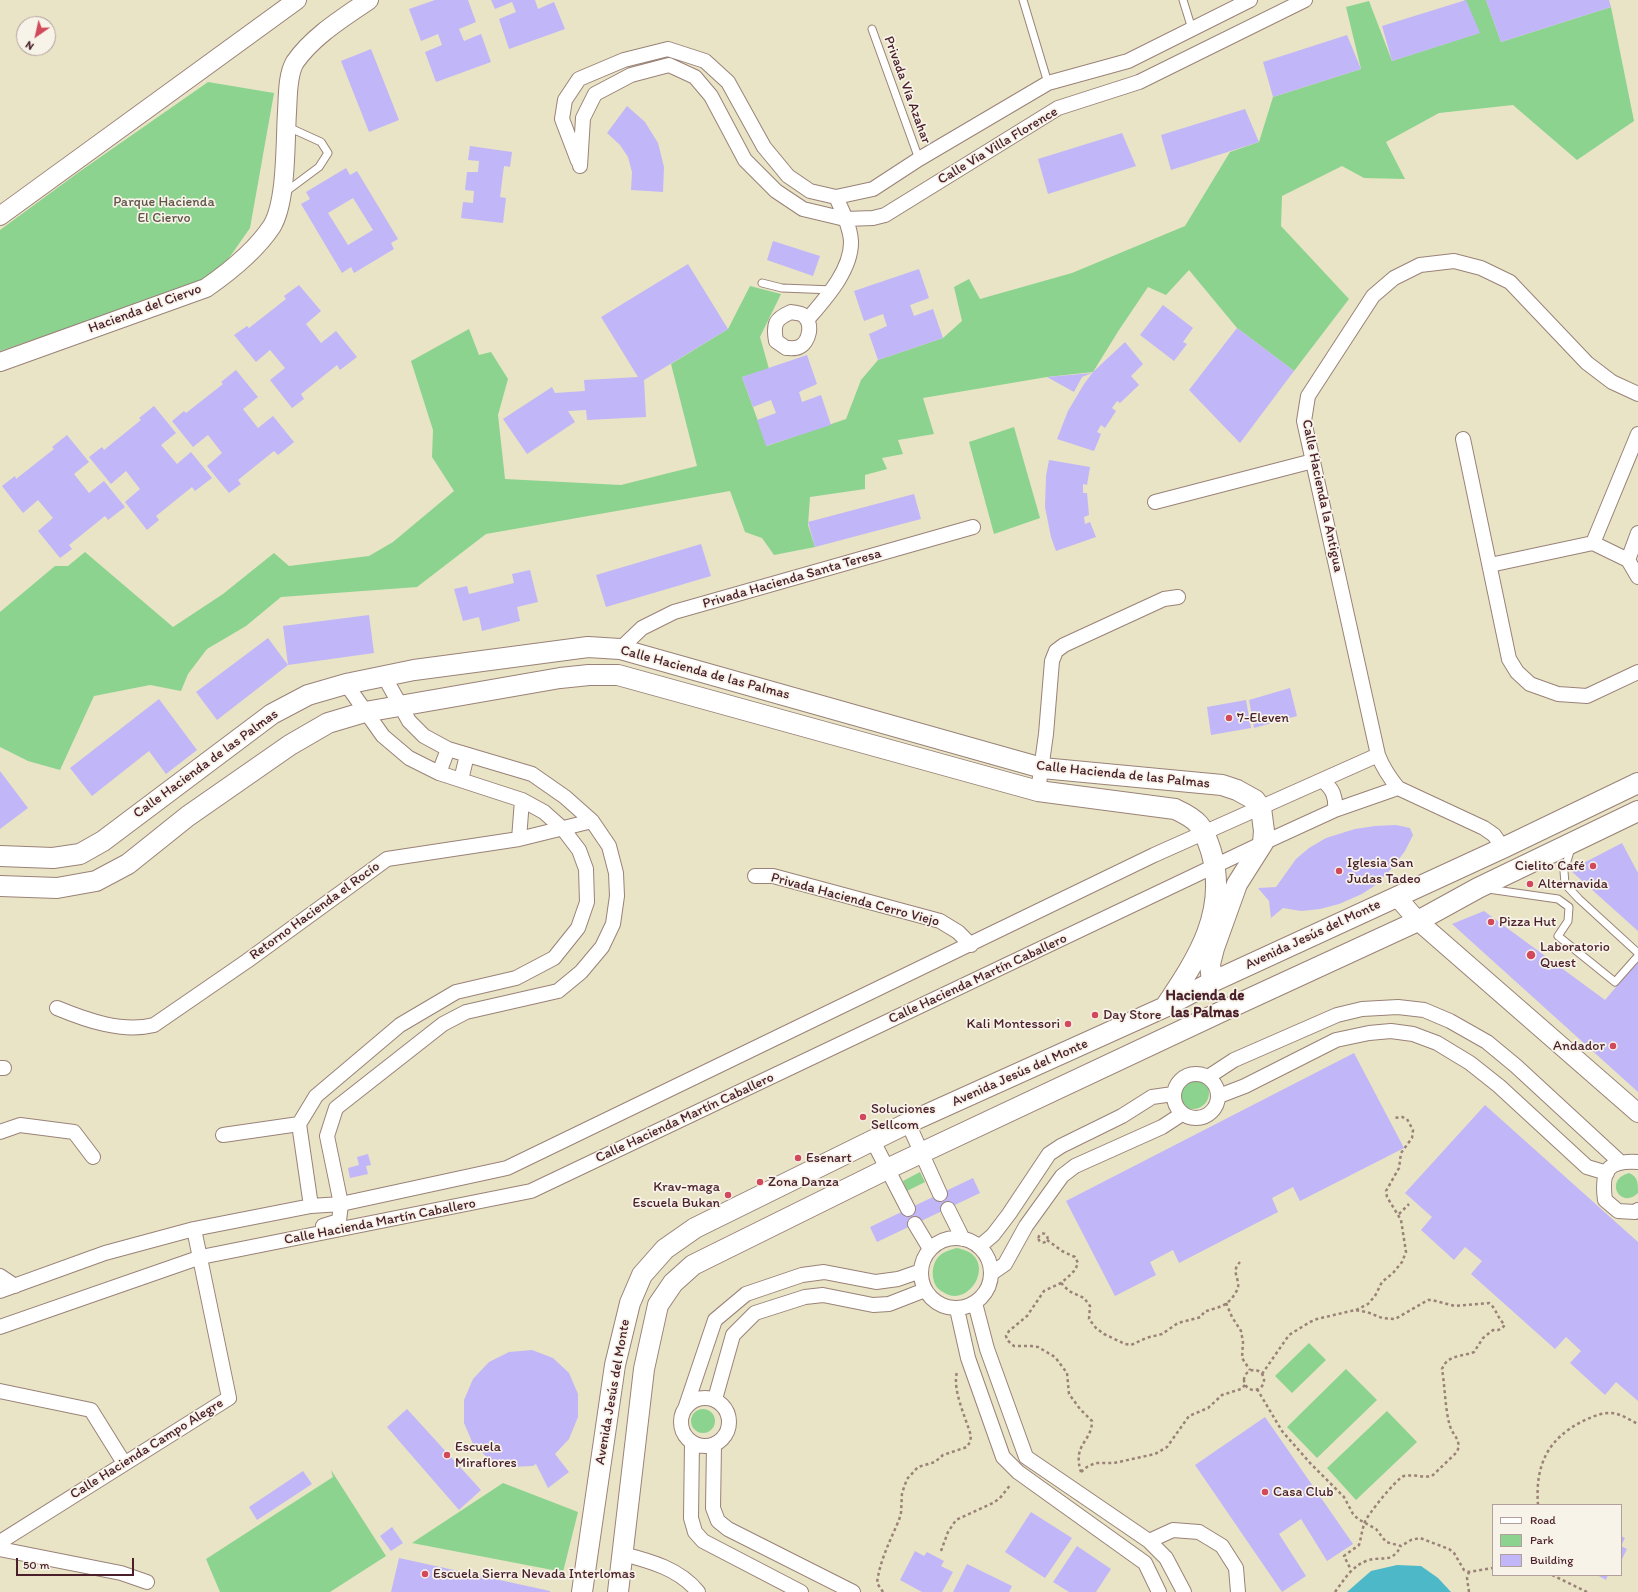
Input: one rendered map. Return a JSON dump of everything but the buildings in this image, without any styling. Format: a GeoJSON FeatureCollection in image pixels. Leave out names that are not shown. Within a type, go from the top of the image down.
{"type":"FeatureCollection","features":[{"type":"Feature","properties":{"kind":"main road","name":"Calle Hacienda de las Palmas"},"geometry":{"type":"LineString","coordinates":[[0,856],[53,858],[80,854],[103,841],[272,714],[308,695],[346,684],[414,670],[588,647],[620,649],[1042,768],[1222,785],[1247,794],[1255,800],[1261,808]]}},
{"type":"Feature","properties":{"kind":"main road","name":"Calle Hacienda de las Palmas"},"geometry":{"type":"LineString","coordinates":[[0,886],[57,888],[96,881],[128,864],[188,816],[290,745],[328,723],[365,712],[560,678],[589,675],[618,675],[1038,791],[1175,809],[1189,816],[1205,832],[1215,866],[1214,910],[1210,928],[1191,968],[1165,1007]]}},
{"type":"Feature","properties":{"kind":"main road"},"geometry":{"type":"LineString","coordinates":[[778,720],[786,695]]}},
{"type":"Feature","properties":{"kind":"main road","name":"Avenida Jesús del Monte"},"geometry":{"type":"LineString","coordinates":[[582,1592],[615,1365],[630,1303],[642,1275],[664,1249],[695,1228],[908,1123],[1165,1007],[1212,982],[1503,848],[1638,783]]}},
{"type":"Feature","properties":{"kind":"main road"},"geometry":{"type":"LineString","coordinates":[[1212,982],[1210,964],[1214,948],[1237,884],[1263,843],[1264,831],[1261,808]]}},
{"type":"Feature","properties":{"kind":"main road","name":"Avenida Jesús del Monte"},"geometry":{"type":"LineString","coordinates":[[618,1592],[644,1369],[658,1305],[673,1283],[693,1265],[887,1169],[922,1154],[1225,1010],[1418,921],[1478,888],[1638,811]]}},
{"type":"Feature","properties":{"kind":"street"},"geometry":{"type":"LineString","coordinates":[[0,216],[297,0]]}},
{"type":"Feature","properties":{"kind":"street","name":"Hacienda del Ciervo"},"geometry":{"type":"LineString","coordinates":[[0,362],[206,288],[224,275],[251,250],[273,225],[283,195],[288,84],[294,63],[313,42],[369,0]]}},
{"type":"Feature","properties":{"kind":"street","name":"Calle Via Villa Florence"},"geometry":{"type":"LineString","coordinates":[[1250,0],[1128,61],[1048,83],[919,159],[873,189],[836,197],[810,191],[788,176],[764,147],[728,82],[705,61],[668,49],[624,60],[580,79],[565,100],[562,119],[580,166],[583,118],[595,94],[631,75],[669,65],[695,76],[711,96],[745,160],[776,191],[803,209],[845,219],[873,218],[885,215],[1058,108],[1139,82],[1304,0]]}},
{"type":"Feature","properties":{"kind":"street"},"geometry":{"type":"LineString","coordinates":[[807,320],[833,290],[848,260],[851,240],[845,219],[836,197]]}},
{"type":"Feature","properties":{"kind":"street","name":"Calle Hacienda la Antigua"},"geometry":{"type":"LineString","coordinates":[[1398,788],[1390,778],[1378,755],[1304,421],[1308,396],[1373,296],[1394,278],[1420,265],[1454,261],[1482,268],[1510,282],[1587,363],[1612,382],[1638,394]]}},
{"type":"Feature","properties":{"kind":"street"},"geometry":{"type":"LineString","coordinates":[[1593,543],[1638,434]]}},
{"type":"Feature","properties":{"kind":"street"},"geometry":{"type":"LineString","coordinates":[[1463,439],[1509,659],[1517,672],[1530,684],[1558,694],[1588,696],[1638,672]]}},
{"type":"Feature","properties":{"kind":"street"},"geometry":{"type":"LineString","coordinates":[[1154,502],[1313,461]]}},
{"type":"Feature","properties":{"kind":"street","name":"Privada Hacienda Santa Teresa"},"geometry":{"type":"LineString","coordinates":[[620,649],[642,628],[674,612],[973,527]]}},
{"type":"Feature","properties":{"kind":"street"},"geometry":{"type":"LineString","coordinates":[[1628,560],[1638,533]]}},
{"type":"Feature","properties":{"kind":"street"},"geometry":{"type":"LineString","coordinates":[[1490,566],[1593,543],[1628,560],[1638,577]]}},
{"type":"Feature","properties":{"kind":"street"},"geometry":{"type":"LineString","coordinates":[[1038,791],[1042,768],[1052,661],[1056,652],[1064,645],[1164,599],[1178,598]]}},
{"type":"Feature","properties":{"kind":"street"},"geometry":{"type":"LineString","coordinates":[[273,1243],[339,1221],[341,1204],[327,1136],[336,1108],[443,1024],[466,1012],[558,991],[581,972],[602,947],[613,924],[617,896],[616,873],[609,846],[592,821],[565,797],[532,774],[448,749],[424,736],[409,721],[384,676]]}},
{"type":"Feature","properties":{"kind":"street"},"geometry":{"type":"LineString","coordinates":[[311,1206],[299,1124],[316,1096],[400,1025],[456,992],[516,978],[554,958],[578,928],[587,902],[586,869],[579,850],[562,829],[544,812],[522,800],[439,773],[409,758],[383,736],[346,684]]}},
{"type":"Feature","properties":{"kind":"street"},"geometry":{"type":"LineString","coordinates":[[439,773],[448,749]]}},
{"type":"Feature","properties":{"kind":"street"},"geometry":{"type":"LineString","coordinates":[[461,780],[467,755]]}},
{"type":"Feature","properties":{"kind":"street","name":"Calle Hacienda Martín Caballero"},"geometry":{"type":"LineString","coordinates":[[0,1291],[105,1253],[194,1229],[311,1206],[341,1204],[507,1168],[1154,856],[1378,755]]}},
{"type":"Feature","properties":{"kind":"street"},"geometry":{"type":"LineString","coordinates":[[1323,781],[1334,793],[1336,801],[1335,810]]}},
{"type":"Feature","properties":{"kind":"street"},"geometry":{"type":"LineString","coordinates":[[1398,788],[1484,828],[1494,835],[1503,848]]}},
{"type":"Feature","properties":{"kind":"street","name":"Calle Hacienda Martín Caballero"},"geometry":{"type":"LineString","coordinates":[[0,1327],[201,1258],[532,1191],[1263,843],[1335,810],[1398,788]]}},
{"type":"Feature","properties":{"kind":"street"},"geometry":{"type":"LineString","coordinates":[[519,839],[522,800]]}},
{"type":"Feature","properties":{"kind":"street","name":"Retorno Hacienda el Rocío"},"geometry":{"type":"LineString","coordinates":[[57,1008],[79,1016],[115,1025],[137,1027],[154,1025],[247,961],[387,859],[519,839],[592,821]]}},
{"type":"Feature","properties":{"kind":"street","name":"Privada Hacienda Cerro Viejo"},"geometry":{"type":"LineString","coordinates":[[755,876],[773,876],[940,921],[958,932],[971,945]]}},
{"type":"Feature","properties":{"kind":"street"},"geometry":{"type":"LineString","coordinates":[[1396,897],[1418,921],[1638,1113]]}},
{"type":"Feature","properties":{"kind":"street"},"geometry":{"type":"LineString","coordinates":[[1208,1077],[1234,1060],[1337,1015],[1362,1009],[1398,1008],[1424,1010],[1450,1021],[1487,1042],[1516,1066],[1620,1162]]}},
{"type":"Feature","properties":{"kind":"street"},"geometry":{"type":"LineString","coordinates":[[1219,1096],[1246,1086],[1336,1040],[1369,1033],[1391,1031],[1413,1034],[1437,1043],[1470,1063],[1499,1086],[1587,1167],[1606,1173]]}},
{"type":"Feature","properties":{"kind":"street"},"geometry":{"type":"LineString","coordinates":[[1199,1073],[1208,1077],[1216,1085],[1219,1096],[1218,1102],[1212,1112],[1203,1118],[1192,1118],[1182,1114],[1174,1101],[1173,1094],[1176,1085],[1182,1078],[1190,1074],[1199,1073]]}},
{"type":"Feature","properties":{"kind":"street"},"geometry":{"type":"LineString","coordinates":[[979,1247],[993,1235],[1005,1220],[1049,1154],[1122,1116],[1152,1097],[1173,1094]]}},
{"type":"Feature","properties":{"kind":"street"},"geometry":{"type":"LineString","coordinates":[[992,1274],[1005,1264],[1026,1226],[1062,1176],[1075,1166],[1162,1127],[1182,1114]]}},
{"type":"Feature","properties":{"kind":"street"},"geometry":{"type":"LineString","coordinates":[[908,1123],[940,1194]]}},
{"type":"Feature","properties":{"kind":"street"},"geometry":{"type":"LineString","coordinates":[[223,1136],[299,1124]]}},
{"type":"Feature","properties":{"kind":"street"},"geometry":{"type":"LineString","coordinates":[[0,1132],[20,1125],[74,1132],[93,1157]]}},
{"type":"Feature","properties":{"kind":"street"},"geometry":{"type":"LineString","coordinates":[[873,1141],[908,1209]]}},
{"type":"Feature","properties":{"kind":"street"},"geometry":{"type":"LineString","coordinates":[[1637,1212],[1618,1211],[1605,1200],[1603,1182],[1606,1173],[1612,1166],[1620,1162],[1638,1162]]}},
{"type":"Feature","properties":{"kind":"street"},"geometry":{"type":"LineString","coordinates":[[948,1209],[963,1239]]}},
{"type":"Feature","properties":{"kind":"street"},"geometry":{"type":"LineString","coordinates":[[915,1224],[930,1249]]}},
{"type":"Feature","properties":{"kind":"street","name":"Calle Hacienda Campo Alegre"},"geometry":{"type":"LineString","coordinates":[[0,1542],[229,1398],[194,1229]]}},
{"type":"Feature","properties":{"kind":"street"},"geometry":{"type":"LineString","coordinates":[[963,1239],[979,1247],[988,1259],[992,1274],[987,1290],[975,1303],[956,1309],[938,1304],[925,1290],[921,1271],[924,1260],[930,1249],[945,1240],[963,1239]]}},
{"type":"Feature","properties":{"kind":"street"},"geometry":{"type":"LineString","coordinates":[[686,1406],[694,1399],[705,1397],[715,1399],[726,1409],[730,1422],[725,1436],[714,1445],[698,1446],[682,1432],[680,1418],[686,1406],[715,1320],[746,1294],[802,1275],[824,1272],[876,1282],[898,1279],[921,1271]]}},
{"type":"Feature","properties":{"kind":"street"},"geometry":{"type":"LineString","coordinates":[[0,1276],[15,1286]]}},
{"type":"Feature","properties":{"kind":"street"},"geometry":{"type":"LineString","coordinates":[[715,1399],[733,1335],[755,1313],[805,1297],[823,1295],[873,1305],[889,1304],[925,1290]]}},
{"type":"Feature","properties":{"kind":"street"},"geometry":{"type":"LineString","coordinates":[[975,1303],[987,1350],[1026,1457],[1149,1541],[1166,1558],[1184,1592]]}},
{"type":"Feature","properties":{"kind":"street"},"geometry":{"type":"LineString","coordinates":[[956,1309],[968,1358],[1003,1457],[1018,1472],[1145,1563],[1159,1592]]}},
{"type":"Feature","properties":{"kind":"street"},"geometry":{"type":"LineString","coordinates":[[0,1391],[91,1410],[124,1463]]}},
{"type":"Feature","properties":{"kind":"street"},"geometry":{"type":"LineString","coordinates":[[692,1442],[691,1518],[695,1532],[703,1542],[801,1592]]}},
{"type":"Feature","properties":{"kind":"street"},"geometry":{"type":"LineString","coordinates":[[714,1445],[713,1508],[718,1521],[728,1529],[852,1592]]}},
{"type":"Feature","properties":{"kind":"street"},"geometry":{"type":"LineString","coordinates":[[1149,1541],[1173,1530],[1199,1532],[1222,1546],[1236,1568],[1238,1592]]}},
{"type":"Feature","properties":{"kind":"street"},"geometry":{"type":"LineString","coordinates":[[0,1549],[121,1573],[147,1582]]}},
{"type":"Feature","properties":{"kind":"street"},"geometry":{"type":"LineString","coordinates":[[623,1554],[650,1561],[683,1577],[698,1592]]}},
{"type":"Feature","properties":{"kind":"lane"},"geometry":{"type":"LineString","coordinates":[[1023,0],[1048,83]]}},
{"type":"Feature","properties":{"kind":"lane"},"geometry":{"type":"LineString","coordinates":[[1183,0],[1192,29]]}},
{"type":"Feature","properties":{"kind":"lane","name":"Privada Vía Azahar"},"geometry":{"type":"LineString","coordinates":[[872,29],[919,159]]}},
{"type":"Feature","properties":{"kind":"lane"},"geometry":{"type":"LineString","coordinates":[[283,195],[319,168],[328,153],[321,142],[286,126]]}},
{"type":"Feature","properties":{"kind":"lane"},"geometry":{"type":"LineString","coordinates":[[762,282],[782,288],[833,290]]}},
{"type":"Feature","properties":{"kind":"lane"},"geometry":{"type":"LineString","coordinates":[[1478,888],[1558,899],[1569,907],[1568,921],[1558,936],[1615,982],[1638,955],[1565,884],[1564,871],[1572,842]]}},
{"type":"Feature","properties":{"kind":"path"},"geometry":{"type":"LineString","coordinates":[[1262,1374],[1289,1335],[1317,1318],[1355,1310],[1368,1304],[1375,1296],[1382,1282],[1394,1273],[1402,1262],[1406,1252],[1406,1244],[1399,1214],[1387,1197],[1386,1191],[1399,1168],[1401,1153],[1412,1138],[1413,1130],[1407,1119],[1402,1117],[1394,1118]]}},
{"type":"Feature","properties":{"kind":"path"},"geometry":{"type":"LineString","coordinates":[[1399,1214],[1409,1204]]}},
{"type":"Feature","properties":{"kind":"path"},"geometry":{"type":"LineString","coordinates":[[1047,1240],[1062,1251],[1074,1257],[1078,1263],[1075,1270],[1061,1283],[1044,1291],[1027,1316],[1009,1331],[1006,1336],[1007,1340],[1014,1346],[1031,1346],[1046,1351],[1055,1357],[1067,1373],[1069,1394],[1080,1409],[1092,1421],[1092,1427],[1079,1451],[1078,1458],[1081,1472],[1095,1463],[1114,1464],[1155,1454],[1167,1446],[1189,1416],[1208,1408],[1222,1395],[1241,1390],[1245,1384]]}},
{"type":"Feature","properties":{"kind":"path"},"geometry":{"type":"LineString","coordinates":[[1061,1283],[1069,1291],[1084,1298],[1090,1306],[1090,1319],[1096,1328],[1104,1334],[1125,1344],[1132,1345],[1146,1338],[1162,1334],[1178,1323],[1201,1317],[1204,1312],[1226,1303],[1238,1289],[1239,1283],[1234,1272],[1240,1262]]}},
{"type":"Feature","properties":{"kind":"path"},"geometry":{"type":"LineString","coordinates":[[1351,1570],[1344,1556],[1359,1545],[1364,1522],[1387,1492],[1402,1477],[1418,1475],[1427,1477],[1432,1476],[1456,1452],[1459,1447],[1450,1425],[1442,1369],[1448,1360],[1474,1352],[1489,1333],[1493,1330],[1498,1331],[1505,1325],[1498,1319],[1496,1310],[1489,1303],[1456,1306],[1428,1300],[1396,1319],[1382,1318],[1367,1312],[1355,1310]]}},
{"type":"Feature","properties":{"kind":"path"},"geometry":{"type":"LineString","coordinates":[[1226,1303],[1241,1332],[1243,1342],[1242,1358],[1250,1370]]}},
{"type":"Feature","properties":{"kind":"path"},"geometry":{"type":"LineString","coordinates":[[987,1350],[1007,1340]]}},
{"type":"Feature","properties":{"kind":"path"},"geometry":{"type":"LineString","coordinates":[[883,1592],[877,1583],[880,1562],[899,1520],[902,1493],[907,1479],[918,1467],[935,1462],[948,1453],[966,1447],[970,1442],[971,1436],[956,1389],[955,1378],[958,1367],[962,1361],[968,1358]]}},
{"type":"Feature","properties":{"kind":"path"},"geometry":{"type":"LineString","coordinates":[[1250,1370],[1257,1370],[1262,1374],[1264,1381],[1263,1384],[1257,1389],[1249,1389],[1245,1384],[1244,1378],[1250,1370]]}},
{"type":"Feature","properties":{"kind":"path"},"geometry":{"type":"LineString","coordinates":[[1257,1389],[1282,1431],[1310,1463],[1344,1497],[1353,1514],[1376,1529],[1386,1542],[1401,1546]]}},
{"type":"Feature","properties":{"kind":"path"},"geometry":{"type":"LineString","coordinates":[[1538,1504],[1537,1488],[1541,1466],[1546,1455],[1560,1436],[1569,1428],[1599,1414],[1613,1413],[1638,1424]]}},
{"type":"Feature","properties":{"kind":"path"},"geometry":{"type":"LineString","coordinates":[[941,1551],[948,1532],[956,1520],[1000,1498],[1018,1472]]}},
{"type":"Feature","properties":{"kind":"path"},"geometry":{"type":"LineString","coordinates":[[1335,1592],[1351,1570],[1367,1561],[1388,1559],[1397,1554],[1401,1546],[1411,1540],[1420,1538],[1427,1539],[1450,1549],[1464,1570],[1470,1572],[1492,1568]]}},
{"type":"Feature","properties":{"kind":"path"},"geometry":{"type":"LineString","coordinates":[[1469,1592],[1468,1578],[1470,1572]]}},
{"type":"Feature","properties":{"kind":"path"},"geometry":{"type":"LineString","coordinates":[[1554,1576],[1587,1592]]}},
{"type":"Feature","properties":{"kind":"green space"},"geometry":{"type":"Polygon","coordinates":[[[1464,0],[1486,0],[1501,42],[1611,7],[1634,121],[1577,160],[1513,105],[1439,113],[1386,142],[1405,179],[1364,178],[1342,166],[1282,196],[1281,226],[1349,299],[1294,371],[1237,328],[1189,270],[1166,295],[1148,287],[1093,372],[1047,377],[923,398],[934,434],[898,440],[903,454],[882,458],[887,469],[865,475],[865,489],[810,497],[808,525],[815,547],[774,555],[762,538],[745,532],[730,491],[486,534],[417,587],[281,597],[246,626],[207,649],[188,674],[181,691],[150,685],[94,696],[60,770],[28,761],[0,747],[0,612],[55,566],[68,566],[85,552],[173,627],[223,594],[274,553],[289,566],[369,556],[393,542],[454,491],[432,457],[433,430],[411,361],[469,329],[479,355],[491,352],[508,379],[498,415],[505,479],[621,485],[697,466],[671,364],[728,329],[750,286],[781,294],[760,337],[769,369],[742,377],[767,446],[846,419],[861,380],[878,360],[943,338],[962,321],[954,287],[969,279],[980,299],[1072,273],[1185,226],[1230,152],[1259,142],[1273,97],[1361,69],[1346,7],[1369,1],[1392,61],[1479,33],[1464,0]]]}},
{"type":"Feature","properties":{"kind":"green space","name":"Parque Hacienda El Ciervo"},"geometry":{"type":"Polygon","coordinates":[[[208,82],[274,93],[250,228],[215,278],[0,351],[0,230],[79,172],[208,82]]]}},
{"type":"Feature","properties":{"kind":"green space"},"geometry":{"type":"Polygon","coordinates":[[[1014,427],[1040,518],[994,534],[969,442],[1014,427]]]}},
{"type":"Feature","properties":{"kind":"green space"},"geometry":{"type":"Polygon","coordinates":[[[1193,1077],[1199,1078],[1206,1084],[1209,1093],[1208,1099],[1202,1106],[1193,1109],[1187,1108],[1180,1102],[1177,1093],[1178,1087],[1184,1080],[1193,1077]]]}},
{"type":"Feature","properties":{"kind":"green space"},"geometry":{"type":"Polygon","coordinates":[[[920,1172],[925,1182],[907,1191],[903,1181],[920,1172]]]}},
{"type":"Feature","properties":{"kind":"green space"},"geometry":{"type":"Polygon","coordinates":[[[1629,1173],[1637,1180],[1638,1193],[1632,1197],[1626,1198],[1617,1192],[1616,1187],[1617,1181],[1629,1173]]]}},
{"type":"Feature","properties":{"kind":"green space"},"geometry":{"type":"Polygon","coordinates":[[[957,1248],[969,1252],[976,1259],[979,1267],[978,1276],[968,1291],[961,1295],[952,1296],[943,1292],[937,1287],[933,1277],[933,1267],[937,1258],[948,1251],[957,1248]]]}},
{"type":"Feature","properties":{"kind":"green space"},"geometry":{"type":"Polygon","coordinates":[[[1309,1343],[1326,1360],[1292,1393],[1275,1376],[1309,1343]]]}},
{"type":"Feature","properties":{"kind":"green space"},"geometry":{"type":"Polygon","coordinates":[[[1346,1369],[1377,1400],[1317,1458],[1287,1427],[1346,1369]]]}},
{"type":"Feature","properties":{"kind":"green space"},"geometry":{"type":"Polygon","coordinates":[[[703,1409],[712,1412],[715,1421],[712,1430],[703,1433],[694,1430],[691,1421],[694,1412],[703,1409]]]}},
{"type":"Feature","properties":{"kind":"green space"},"geometry":{"type":"Polygon","coordinates":[[[1387,1411],[1417,1442],[1356,1500],[1327,1468],[1387,1411]]]}},
{"type":"Feature","properties":{"kind":"green space"},"geometry":{"type":"Polygon","coordinates":[[[331,1470],[386,1556],[330,1592],[220,1592],[206,1559],[333,1477],[331,1470]]]}},
{"type":"Feature","properties":{"kind":"green space"},"geometry":{"type":"Polygon","coordinates":[[[503,1483],[578,1512],[563,1572],[412,1543],[503,1483]]]}},
{"type":"Feature","properties":{"kind":"water"},"geometry":{"type":"Polygon","coordinates":[[[1397,1565],[1421,1566],[1438,1578],[1451,1592],[1347,1592],[1371,1571],[1397,1565]]]}},
{"type":"Feature","properties":{"kind":"place","name":"7-Eleven"},"geometry":{"type":"Point","coordinates":[1229,718]}},
{"type":"Feature","properties":{"kind":"place","name":"Cielito Café"},"geometry":{"type":"Point","coordinates":[1593,866]}},
{"type":"Feature","properties":{"kind":"place","name":"Iglesia San Judas Tadeo"},"geometry":{"type":"Point","coordinates":[1339,871]}},
{"type":"Feature","properties":{"kind":"place","name":"Alternavida"},"geometry":{"type":"Point","coordinates":[1530,884]}},
{"type":"Feature","properties":{"kind":"place","name":"Pizza Hut"},"geometry":{"type":"Point","coordinates":[1491,922]}},
{"type":"Feature","properties":{"kind":"place","name":"Laboratorio Quest"},"geometry":{"type":"Point","coordinates":[1531,955]}},
{"type":"Feature","properties":{"kind":"place","name":"Day Store"},"geometry":{"type":"Point","coordinates":[1095,1015]}},
{"type":"Feature","properties":{"kind":"place","name":"Kali Montessori"},"geometry":{"type":"Point","coordinates":[1068,1024]}},
{"type":"Feature","properties":{"kind":"place","name":"Andador"},"geometry":{"type":"Point","coordinates":[1613,1046]}},
{"type":"Feature","properties":{"kind":"place","name":"Soluciones Sellcom"},"geometry":{"type":"Point","coordinates":[863,1117]}},
{"type":"Feature","properties":{"kind":"place","name":"Esenart"},"geometry":{"type":"Point","coordinates":[798,1158]}},
{"type":"Feature","properties":{"kind":"place","name":"Zona Danza"},"geometry":{"type":"Point","coordinates":[760,1182]}},
{"type":"Feature","properties":{"kind":"place","name":"Krav-maga Escuela Bukan"},"geometry":{"type":"Point","coordinates":[728,1195]}},
{"type":"Feature","properties":{"kind":"place","name":"Escuela Miraflores"},"geometry":{"type":"Point","coordinates":[447,1455]}},
{"type":"Feature","properties":{"kind":"place","name":"Casa Club"},"geometry":{"type":"Point","coordinates":[1265,1492]}},
{"type":"Feature","properties":{"kind":"place","name":"Escuela Sierra Nevada Interlomas"},"geometry":{"type":"Point","coordinates":[425,1574]}},
{"type":"Feature","properties":{"kind":"district","name":"Hacienda de las Palmas"},"geometry":{"type":"Point","coordinates":[1205,1004]}}]}
